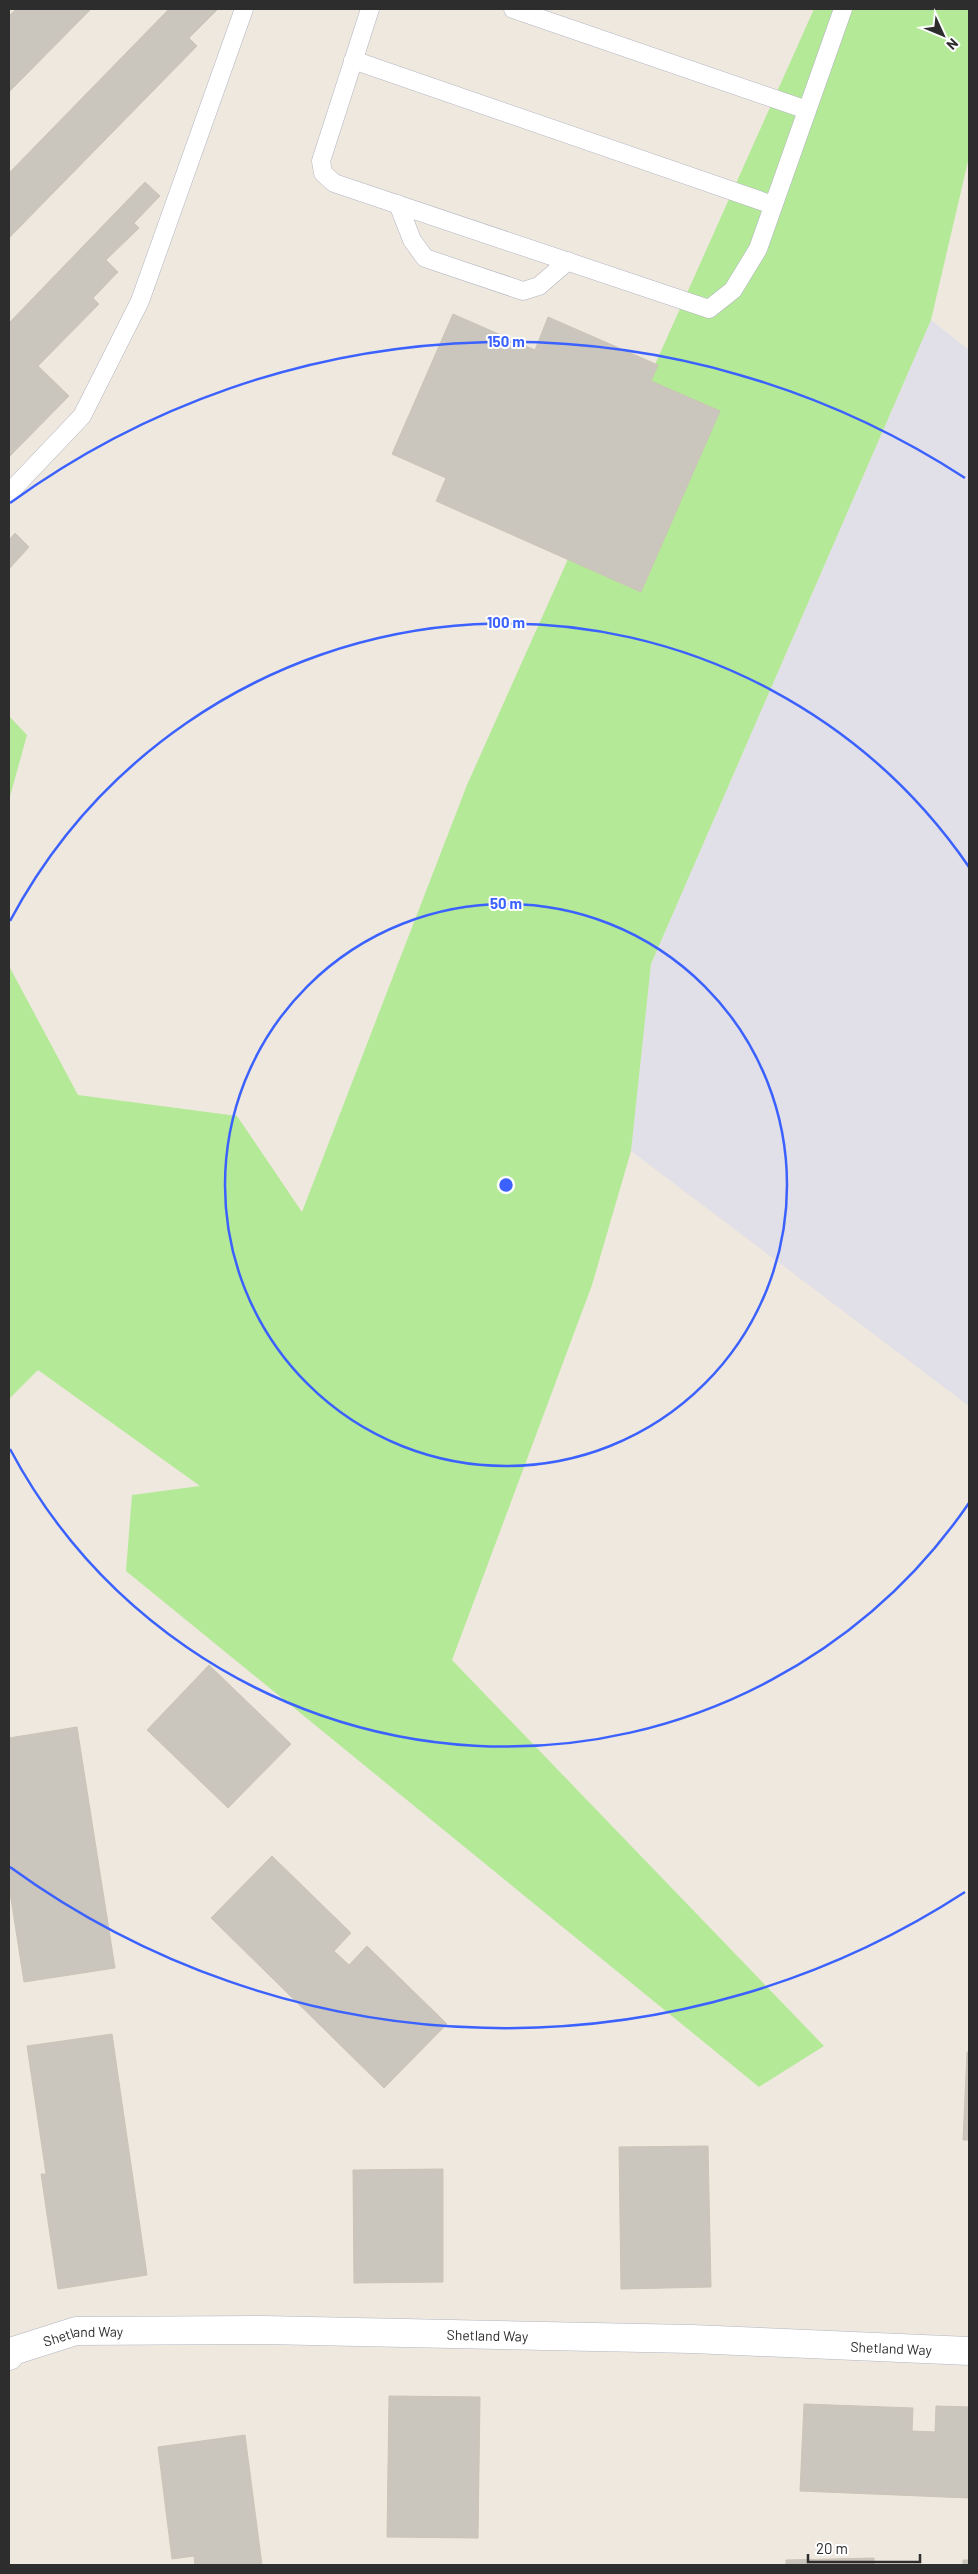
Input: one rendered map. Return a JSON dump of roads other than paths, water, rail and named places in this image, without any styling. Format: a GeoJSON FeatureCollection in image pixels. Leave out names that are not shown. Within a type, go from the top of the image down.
{"type":"FeatureCollection","features":[{"type":"Feature","properties":{"kind":"street","name":"Shetland Way"},"geometry":{"type":"LineString","coordinates":[[9,2356],[13,2351],[76,2331],[254,2330],[692,2339],[969,2350]]}},
{"type":"Feature","properties":{"kind":"lane"},"geometry":{"type":"LineString","coordinates":[[9,493],[82,416],[140,300],[244,9]]}},
{"type":"Feature","properties":{"kind":"lane"},"geometry":{"type":"LineString","coordinates":[[370,9],[321,161],[323,173],[334,183],[709,308],[732,290],[758,249],[843,9]]}},
{"type":"Feature","properties":{"kind":"lane"},"geometry":{"type":"LineString","coordinates":[[513,9],[806,110]]}},
{"type":"Feature","properties":{"kind":"lane"},"geometry":{"type":"LineString","coordinates":[[353,60],[773,205]]}},
{"type":"Feature","properties":{"kind":"lane"},"geometry":{"type":"LineString","coordinates":[[398,204],[412,240],[425,258],[487,279],[523,291],[539,286],[568,261]]}}]}
